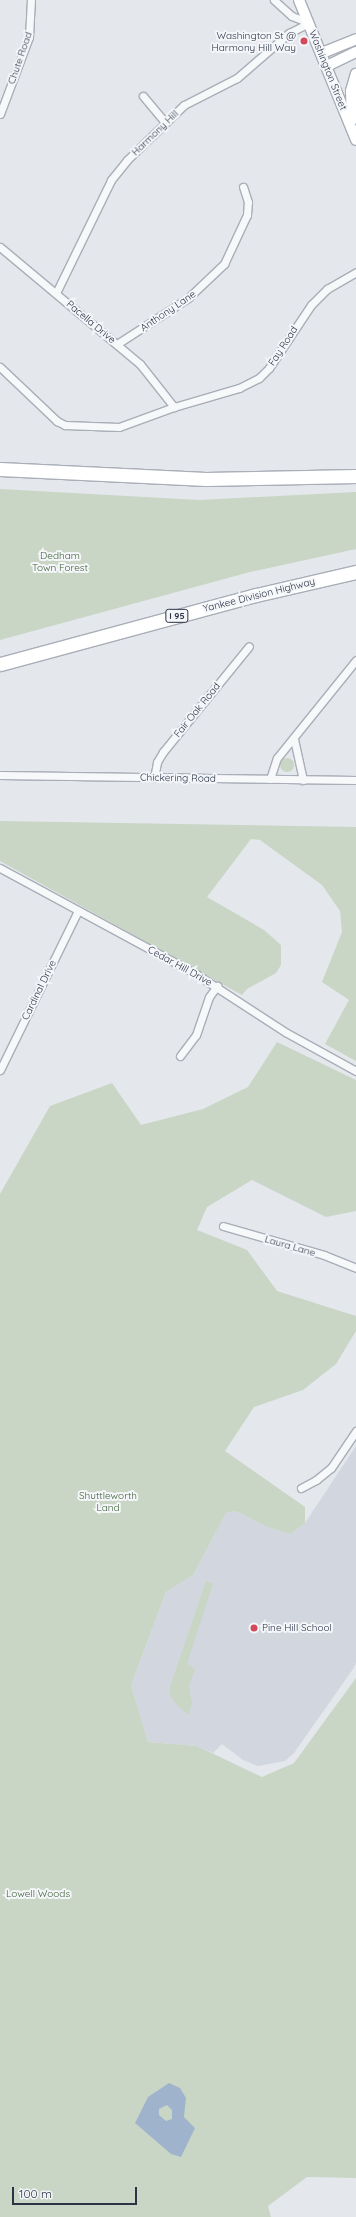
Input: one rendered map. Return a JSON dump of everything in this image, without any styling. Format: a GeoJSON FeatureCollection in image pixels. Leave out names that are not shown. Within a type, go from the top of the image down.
{"type":"FeatureCollection","features":[{"type":"Feature","properties":{"kind":"highway"},"geometry":{"type":"LineString","coordinates":[[0,470],[206,479],[356,476]]}},
{"type":"Feature","properties":{"kind":"highway","name":"Yankee Division Highway"},"geometry":{"type":"LineString","coordinates":[[0,664],[256,595],[356,572]]}},
{"type":"Feature","properties":{"kind":"main road","name":"Washington Street"},"geometry":{"type":"LineString","coordinates":[[299,0],[322,53],[354,136]]}},
{"type":"Feature","properties":{"kind":"main road"},"geometry":{"type":"LineString","coordinates":[[322,53],[356,40]]}},
{"type":"Feature","properties":{"kind":"main road"},"geometry":{"type":"LineString","coordinates":[[327,66],[356,52]]}},
{"type":"Feature","properties":{"kind":"main road"},"geometry":{"type":"LineString","coordinates":[[354,136],[351,97],[356,74]]}},
{"type":"Feature","properties":{"kind":"street","name":"Chute Road"},"geometry":{"type":"LineString","coordinates":[[0,114],[2,102],[29,37],[31,0]]}},
{"type":"Feature","properties":{"kind":"street"},"geometry":{"type":"LineString","coordinates":[[274,0],[292,16],[309,23]]}},
{"type":"Feature","properties":{"kind":"street","name":"Harmony Hill"},"geometry":{"type":"LineString","coordinates":[[56,293],[111,180],[165,122],[184,105],[237,78],[289,33],[309,23]]}},
{"type":"Feature","properties":{"kind":"street"},"geometry":{"type":"LineString","coordinates":[[143,96],[165,122]]}},
{"type":"Feature","properties":{"kind":"street","name":"Anthony Lane"},"geometry":{"type":"LineString","coordinates":[[117,344],[188,298],[224,264],[247,215],[248,202],[243,187]]}},
{"type":"Feature","properties":{"kind":"street","name":"Pacella Drive"},"geometry":{"type":"LineString","coordinates":[[0,247],[140,364],[174,407]]}},
{"type":"Feature","properties":{"kind":"street","name":"Fay Road"},"geometry":{"type":"LineString","coordinates":[[0,367],[57,422],[66,425],[119,428],[174,407],[239,388],[259,378],[269,368],[311,305],[328,289],[356,272]]}},
{"type":"Feature","properties":{"kind":"street","name":"Fair Oak Road"},"geometry":{"type":"LineString","coordinates":[[154,778],[157,762],[163,752],[248,646]]}},
{"type":"Feature","properties":{"kind":"street"},"geometry":{"type":"LineString","coordinates":[[270,779],[273,764],[356,660]]}},
{"type":"Feature","properties":{"kind":"street"},"geometry":{"type":"LineString","coordinates":[[294,739],[303,780]]}},
{"type":"Feature","properties":{"kind":"street","name":"Chickering Road"},"geometry":{"type":"LineString","coordinates":[[0,775],[356,780]]}},
{"type":"Feature","properties":{"kind":"street","name":"Cedar Hill Drive"},"geometry":{"type":"LineString","coordinates":[[0,868],[217,986],[287,1034],[356,1072]]}},
{"type":"Feature","properties":{"kind":"street","name":"Cardinal Drive"},"geometry":{"type":"LineString","coordinates":[[0,1070],[78,911]]}},
{"type":"Feature","properties":{"kind":"street"},"geometry":{"type":"LineString","coordinates":[[180,1056],[196,1035],[210,997],[217,986]]}},
{"type":"Feature","properties":{"kind":"street","name":"Laura Lane"},"geometry":{"type":"LineString","coordinates":[[222,1226],[324,1255],[356,1268]]}},
{"type":"Feature","properties":{"kind":"street"},"geometry":{"type":"LineString","coordinates":[[301,1488],[316,1480],[331,1468],[356,1431]]}},
{"type":"Feature","properties":{"kind":"shaded area","name":"Pine Hill School"},"geometry":{"type":"Polygon","coordinates":[[[356,1446],[356,1663],[294,1753],[285,1761],[258,1766],[243,1760],[222,1744],[213,1753],[197,1746],[148,1742],[131,1685],[166,1592],[193,1575],[226,1513],[236,1511],[265,1526],[290,1534],[305,1523],[356,1446]]]}},
{"type":"Feature","properties":{"kind":"green space","name":"Dedham Town Forest"},"geometry":{"type":"Polygon","coordinates":[[[0,489],[199,500],[356,492],[356,549],[250,572],[0,640],[0,489]]]}},
{"type":"Feature","properties":{"kind":"green space"},"geometry":{"type":"Polygon","coordinates":[[[287,758],[292,760],[294,765],[292,770],[287,772],[282,770],[280,765],[282,760],[287,758]]]}},
{"type":"Feature","properties":{"kind":"green space"},"geometry":{"type":"Polygon","coordinates":[[[0,821],[356,827],[356,1061],[325,1044],[349,1000],[322,982],[342,932],[340,911],[322,885],[260,840],[251,839],[207,897],[264,930],[281,945],[281,965],[276,973],[247,989],[242,995],[0,861],[0,821]]]}},
{"type":"Feature","properties":{"kind":"green space"},"geometry":{"type":"Polygon","coordinates":[[[277,1042],[356,1080],[356,1211],[326,1217],[252,1180],[207,1207],[197,1230],[247,1250],[277,1291],[356,1316],[356,1331],[336,1364],[303,1390],[254,1407],[225,1451],[305,1507],[305,1523],[290,1534],[265,1526],[236,1511],[226,1513],[193,1575],[166,1592],[131,1685],[148,1742],[197,1746],[262,1777],[294,1763],[356,1678],[356,2178],[307,2177],[268,2206],[271,2217],[0,2217],[0,1194],[50,1106],[112,1083],[141,1125],[203,1109],[248,1087],[277,1042]]]}},
{"type":"Feature","properties":{"kind":"green space"},"geometry":{"type":"Polygon","coordinates":[[[206,1581],[213,1584],[187,1664],[195,1669],[189,1686],[192,1703],[188,1715],[170,1696],[170,1687],[206,1581]]]}},
{"type":"Feature","properties":{"kind":"water"},"geometry":{"type":"Polygon","coordinates":[[[169,2083],[180,2088],[186,2098],[184,2117],[195,2128],[181,2157],[171,2154],[135,2123],[148,2097],[169,2083]],[[167,2105],[159,2109],[159,2115],[166,2121],[172,2119],[172,2110],[167,2105]]]}},
{"type":"Feature","properties":{"kind":"place","name":"Washington St @ Harmony Hill Way"},"geometry":{"type":"Point","coordinates":[304,41]}},
{"type":"Feature","properties":{"kind":"place","name":"Pine Hill School"},"geometry":{"type":"Point","coordinates":[254,1628]}},
{"type":"Feature","properties":{"kind":"park label","name":"Shuttleworth Land"},"geometry":{"type":"Point","coordinates":[108,1500]}},
{"type":"Feature","properties":{"kind":"park label","name":"Lowell Woods"},"geometry":{"type":"Point","coordinates":[38,1894]}}]}
